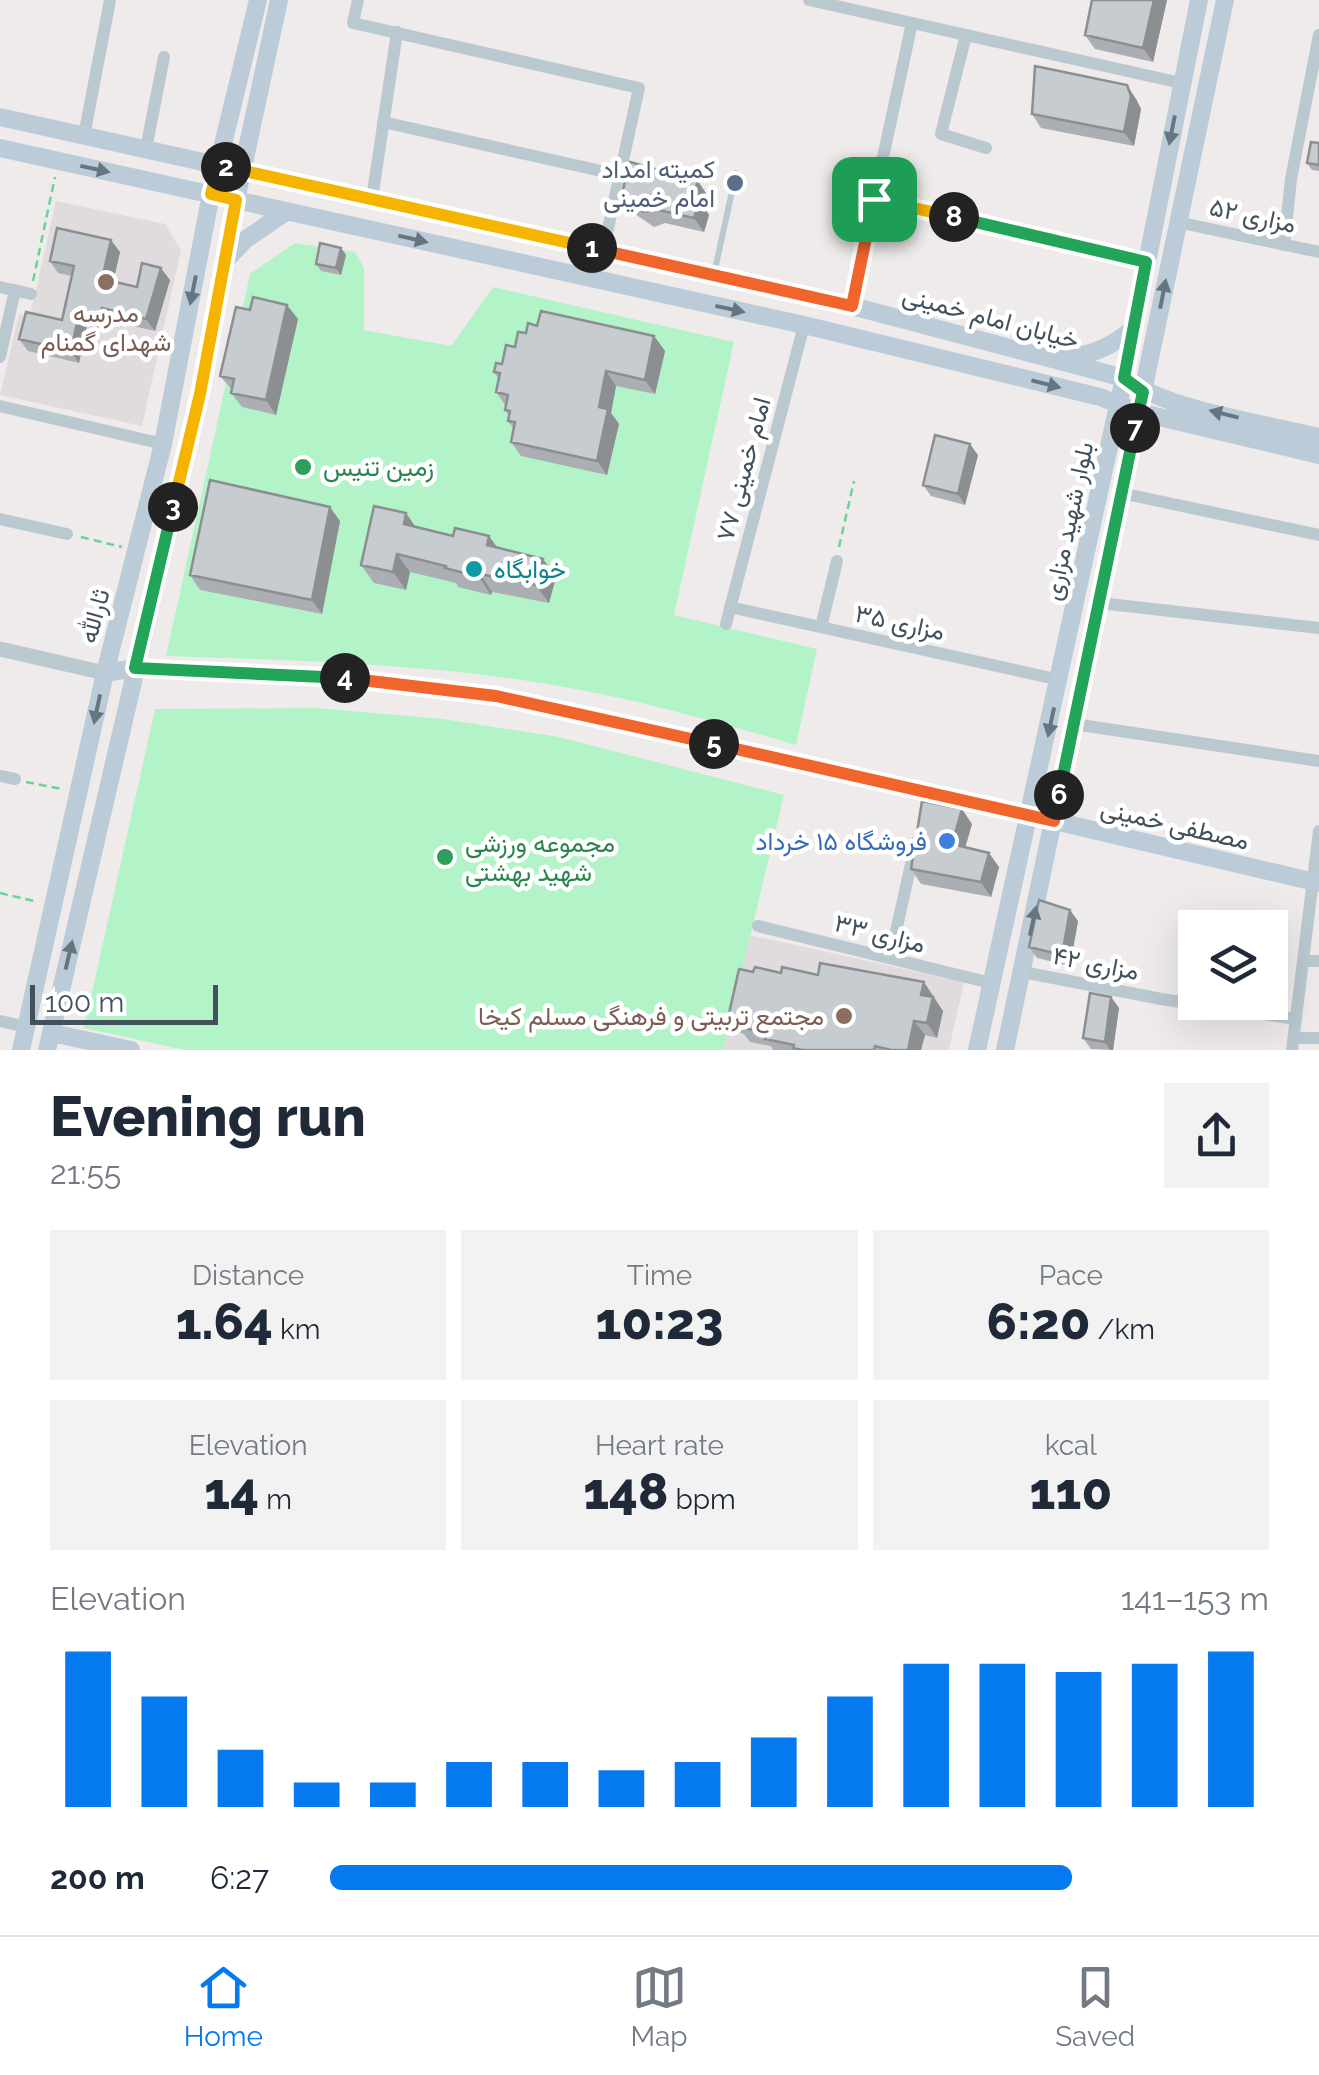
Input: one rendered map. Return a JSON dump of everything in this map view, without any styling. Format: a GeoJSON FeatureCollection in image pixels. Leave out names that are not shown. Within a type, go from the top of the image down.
{"type":"FeatureCollection","features":[{"type":"Feature","properties":{"kind":"main road"},"geometry":{"type":"LineString","coordinates":[[219,166],[258,0]]}},
{"type":"Feature","properties":{"kind":"main road"},"geometry":{"type":"LineString","coordinates":[[243,171],[279,0]]}},
{"type":"Feature","properties":{"kind":"main road","name":"بلوار شهید مزاری"},"geometry":{"type":"LineString","coordinates":[[977,1050],[1124,378],[1199,0]]}},
{"type":"Feature","properties":{"kind":"main road","name":"بلوار شهید مزاری"},"geometry":{"type":"LineString","coordinates":[[1006,1050],[1225,0]]}},
{"type":"Feature","properties":{"kind":"main road","name":"خیابان امام خمینی"},"geometry":{"type":"LineString","coordinates":[[0,117],[852,306],[1124,378],[1143,392],[1319,437]]}},
{"type":"Feature","properties":{"kind":"main road","name":"خیابان امام خمینی"},"geometry":{"type":"LineString","coordinates":[[0,148],[804,325],[1319,455]]}},
{"type":"Feature","properties":{"kind":"main road","name":"ثارالله"},"geometry":{"type":"LineString","coordinates":[[21,1050],[162,444],[219,166]]}},
{"type":"Feature","properties":{"kind":"main road","name":"ثارالله"},"geometry":{"type":"LineString","coordinates":[[49,1041],[200,394],[243,171]]}},
{"type":"Feature","properties":{"kind":"main road"},"geometry":{"type":"LineString","coordinates":[[224,262],[245,240],[287,211]]}},
{"type":"Feature","properties":{"kind":"main road"},"geometry":{"type":"LineString","coordinates":[[1051,359],[1086,356],[1110,347],[1134,328]]}},
{"type":"Feature","properties":{"kind":"main road","name":"مصطفی خمینی"},"geometry":{"type":"LineString","coordinates":[[106,672],[135,668],[347,678],[496,696],[925,800],[1031,815],[1316,882]]}},
{"type":"Feature","properties":{"kind":"main road"},"geometry":{"type":"LineString","coordinates":[[49,1041],[131,1050]]}},
{"type":"Feature","properties":{"kind":"street"},"geometry":{"type":"LineString","coordinates":[[84,136],[110,0]]}},
{"type":"Feature","properties":{"kind":"street"},"geometry":{"type":"LineString","coordinates":[[358,0],[352,23],[638,88],[603,250]]}},
{"type":"Feature","properties":{"kind":"street"},"geometry":{"type":"LineString","coordinates":[[809,0],[1181,83]]}},
{"type":"Feature","properties":{"kind":"street"},"geometry":{"type":"LineString","coordinates":[[912,23],[874,199],[1146,262]]}},
{"type":"Feature","properties":{"kind":"street"},"geometry":{"type":"LineString","coordinates":[[372,199],[397,32]]}},
{"type":"Feature","properties":{"kind":"street"},"geometry":{"type":"LineString","coordinates":[[966,35],[941,134],[986,148]]}},
{"type":"Feature","properties":{"kind":"street"},"geometry":{"type":"LineString","coordinates":[[1284,245],[1291,179],[1319,35]]}},
{"type":"Feature","properties":{"kind":"street"},"geometry":{"type":"LineString","coordinates":[[146,150],[164,58]]}},
{"type":"Feature","properties":{"kind":"street"},"geometry":{"type":"LineString","coordinates":[[383,122],[619,175]]}},
{"type":"Feature","properties":{"kind":"street","name":"مزاری ۵۲"},"geometry":{"type":"LineString","coordinates":[[1177,222],[1319,252]]}},
{"type":"Feature","properties":{"kind":"street"},"geometry":{"type":"LineString","coordinates":[[0,287],[31,294]]}},
{"type":"Feature","properties":{"kind":"street"},"geometry":{"type":"LineString","coordinates":[[0,358],[15,290]]}},
{"type":"Feature","properties":{"kind":"street","name":"امام خمینی ۷۷"},"geometry":{"type":"LineString","coordinates":[[726,624],[804,325]]}},
{"type":"Feature","properties":{"kind":"street"},"geometry":{"type":"LineString","coordinates":[[0,406],[162,444]]}},
{"type":"Feature","properties":{"kind":"street"},"geometry":{"type":"LineString","coordinates":[[1122,493],[1319,535]]}},
{"type":"Feature","properties":{"kind":"street"},"geometry":{"type":"LineString","coordinates":[[0,520],[67,534]]}},
{"type":"Feature","properties":{"kind":"street"},"geometry":{"type":"LineString","coordinates":[[821,627],[837,560]]}},
{"type":"Feature","properties":{"kind":"street"},"geometry":{"type":"LineString","coordinates":[[1100,604],[1319,628]]}},
{"type":"Feature","properties":{"kind":"street","name":"مزاری ۳۵"},"geometry":{"type":"LineString","coordinates":[[730,607],[1060,680]]}},
{"type":"Feature","properties":{"kind":"street"},"geometry":{"type":"LineString","coordinates":[[0,650],[106,672]]}},
{"type":"Feature","properties":{"kind":"street"},"geometry":{"type":"LineString","coordinates":[[1074,724],[1319,762]]}},
{"type":"Feature","properties":{"kind":"street"},"geometry":{"type":"LineString","coordinates":[[0,776],[15,779]]}},
{"type":"Feature","properties":{"kind":"street"},"geometry":{"type":"LineString","coordinates":[[890,958],[919,828]]}},
{"type":"Feature","properties":{"kind":"street"},"geometry":{"type":"LineString","coordinates":[[1319,830],[1316,882],[1293,1044],[1319,1038]]}},
{"type":"Feature","properties":{"kind":"street","name":"مزاری ۳۳"},"geometry":{"type":"LineString","coordinates":[[758,926],[991,983]]}},
{"type":"Feature","properties":{"kind":"street"},"geometry":{"type":"LineString","coordinates":[[1303,961],[1319,961]]}},
{"type":"Feature","properties":{"kind":"street","name":"مزاری ۴۲"},"geometry":{"type":"LineString","coordinates":[[1023,972],[1161,999],[1296,1019]]}},
{"type":"Feature","properties":{"kind":"street"},"geometry":{"type":"LineString","coordinates":[[0,1021],[27,1027]]}},
{"type":"Feature","properties":{"kind":"lane"},"geometry":{"type":"LineString","coordinates":[[714,275],[736,172]]}},
{"type":"Feature","properties":{"kind":"path"},"geometry":{"type":"LineString","coordinates":[[31,294],[58,160]]}},
{"type":"Feature","properties":{"kind":"path"},"geometry":{"type":"LineString","coordinates":[[852,306],[874,199]]}},
{"type":"Feature","properties":{"kind":"path"},"geometry":{"type":"LineString","coordinates":[[837,560],[854,481]]}},
{"type":"Feature","properties":{"kind":"path"},"geometry":{"type":"LineString","coordinates":[[67,534],[138,550]]}},
{"type":"Feature","properties":{"kind":"path"},"geometry":{"type":"LineString","coordinates":[[15,779],[79,793]]}},
{"type":"Feature","properties":{"kind":"path"},"geometry":{"type":"LineString","coordinates":[[0,893],[54,905]]}},
{"type":"Feature","properties":{"kind":"shaded area","name":"مدرسه شهدای گمنام"},"geometry":{"type":"Polygon","coordinates":[[[56,201],[165,224],[181,250],[142,426],[0,395],[19,314],[30,316],[56,201]]]}},
{"type":"Feature","properties":{"kind":"shaded area","name":"مجتمع تربیتی و فرهنگی مسلم کیخا"},"geometry":{"type":"Polygon","coordinates":[[[749,935],[964,982],[949,1050],[723,1050],[749,935]]]}},
{"type":"Feature","properties":{"kind":"green space"},"geometry":{"type":"Polygon","coordinates":[[[295,243],[355,252],[364,268],[364,330],[451,346],[493,287],[734,342],[674,615],[817,649],[796,745],[621,698],[551,684],[384,666],[166,656],[250,274],[295,243]]]}},
{"type":"Feature","properties":{"kind":"green space","name":"مجموعه ورزشی شهید بهشتی"},"geometry":{"type":"Polygon","coordinates":[[[316,708],[443,719],[559,737],[784,795],[723,1050],[185,1050],[84,1028],[155,709],[316,708]]]}},
{"type":"Feature","properties":{"kind":"building"},"geometry":{"type":"Polygon","coordinates":[[[1092,0],[1154,0],[1143,48],[1085,35],[1092,0]]]}},
{"type":"Feature","properties":{"kind":"building"},"geometry":{"type":"Polygon","coordinates":[[[1035,66],[1127,85],[1131,96],[1124,132],[1032,114],[1035,66]]]}},
{"type":"Feature","properties":{"kind":"building"},"geometry":{"type":"Polygon","coordinates":[[[1311,142],[1319,143],[1319,165],[1307,163],[1311,142]]]}},
{"type":"Feature","properties":{"kind":"building"},"geometry":{"type":"Polygon","coordinates":[[[630,162],[698,181],[692,198],[699,200],[694,218],[655,209],[644,212],[625,200],[623,190],[630,162]]]}},
{"type":"Feature","properties":{"kind":"building"},"geometry":{"type":"Polygon","coordinates":[[[57,228],[111,240],[102,279],[137,287],[142,263],[161,268],[146,319],[102,308],[100,318],[79,313],[71,351],[19,339],[26,312],[62,320],[74,266],[50,261],[57,228]]]}},
{"type":"Feature","properties":{"kind":"building"},"geometry":{"type":"Polygon","coordinates":[[[320,243],[341,248],[336,268],[316,264],[320,243]]]}},
{"type":"Feature","properties":{"kind":"building"},"geometry":{"type":"Polygon","coordinates":[[[253,297],[287,305],[266,400],[231,393],[234,379],[220,376],[236,307],[250,310],[253,297]]]}},
{"type":"Feature","properties":{"kind":"building"},"geometry":{"type":"Polygon","coordinates":[[[541,311],[654,336],[645,380],[606,371],[599,407],[608,409],[597,461],[511,442],[515,422],[508,421],[510,411],[505,410],[508,395],[496,392],[500,373],[494,372],[496,363],[502,364],[506,345],[515,347],[518,332],[526,333],[528,323],[537,326],[541,311]]]}},
{"type":"Feature","properties":{"kind":"building"},"geometry":{"type":"Polygon","coordinates":[[[935,435],[970,444],[958,494],[923,485],[935,435]]]}},
{"type":"Feature","properties":{"kind":"building"},"geometry":{"type":"Polygon","coordinates":[[[210,480],[330,507],[312,600],[190,575],[210,480]]]}},
{"type":"Feature","properties":{"kind":"building"},"geometry":{"type":"Polygon","coordinates":[[[374,506],[406,513],[404,524],[453,536],[455,528],[489,536],[487,545],[543,559],[536,585],[480,574],[479,577],[397,554],[393,572],[361,565],[374,506]]]}},
{"type":"Feature","properties":{"kind":"building"},"geometry":{"type":"Polygon","coordinates":[[[922,801],[962,809],[952,844],[989,853],[981,882],[911,869],[922,801]]]}},
{"type":"Feature","properties":{"kind":"building"},"geometry":{"type":"Polygon","coordinates":[[[1039,900],[1070,910],[1062,955],[1029,947],[1039,900]]]}},
{"type":"Feature","properties":{"kind":"building","name":"مجتمع تربیتی و فرهنگی مسلم کیخا"},"geometry":{"type":"Polygon","coordinates":[[[820,963],[924,982],[921,995],[933,997],[927,1023],[914,1021],[908,1050],[875,1046],[874,1050],[802,1050],[765,1039],[767,1033],[739,1027],[741,1021],[728,1018],[739,969],[753,972],[755,967],[781,973],[782,967],[818,975],[820,963]]]}},
{"type":"Feature","properties":{"kind":"building"},"geometry":{"type":"Polygon","coordinates":[[[1090,993],[1111,997],[1105,1042],[1083,1038],[1090,993]]]}},
{"type":"Feature","properties":{"kind":"place","name":"کمیته امداد امام خمینی"},"geometry":{"type":"Point","coordinates":[735,183]}},
{"type":"Feature","properties":{"kind":"place","name":"مدرسه شهدای گمنام"},"geometry":{"type":"Point","coordinates":[106,282]}},
{"type":"Feature","properties":{"kind":"place","name":"زمین تنیس"},"geometry":{"type":"Point","coordinates":[303,467]}},
{"type":"Feature","properties":{"kind":"place","name":"خوابگاه"},"geometry":{"type":"Point","coordinates":[474,569]}},
{"type":"Feature","properties":{"kind":"place","name":"فروشگاه ۱۵ خرداد"},"geometry":{"type":"Point","coordinates":[947,841]}},
{"type":"Feature","properties":{"kind":"place","name":"مجموعه ورزشی شهید بهشتی"},"geometry":{"type":"Point","coordinates":[445,857]}},
{"type":"Feature","properties":{"kind":"place","name":"مجتمع تربیتی و فرهنگی مسلم کیخا"},"geometry":{"type":"Point","coordinates":[844,1016]}},
{"type":"Feature","properties":{"kind":"route"},"geometry":{"type":"LineString","coordinates":[[219,166],[852,306],[874,199],[1146,262],[1124,378],[1143,392],[1054,821],[496,696],[347,678],[135,668],[200,394],[236,200],[211,194],[219,166]]}}]}
